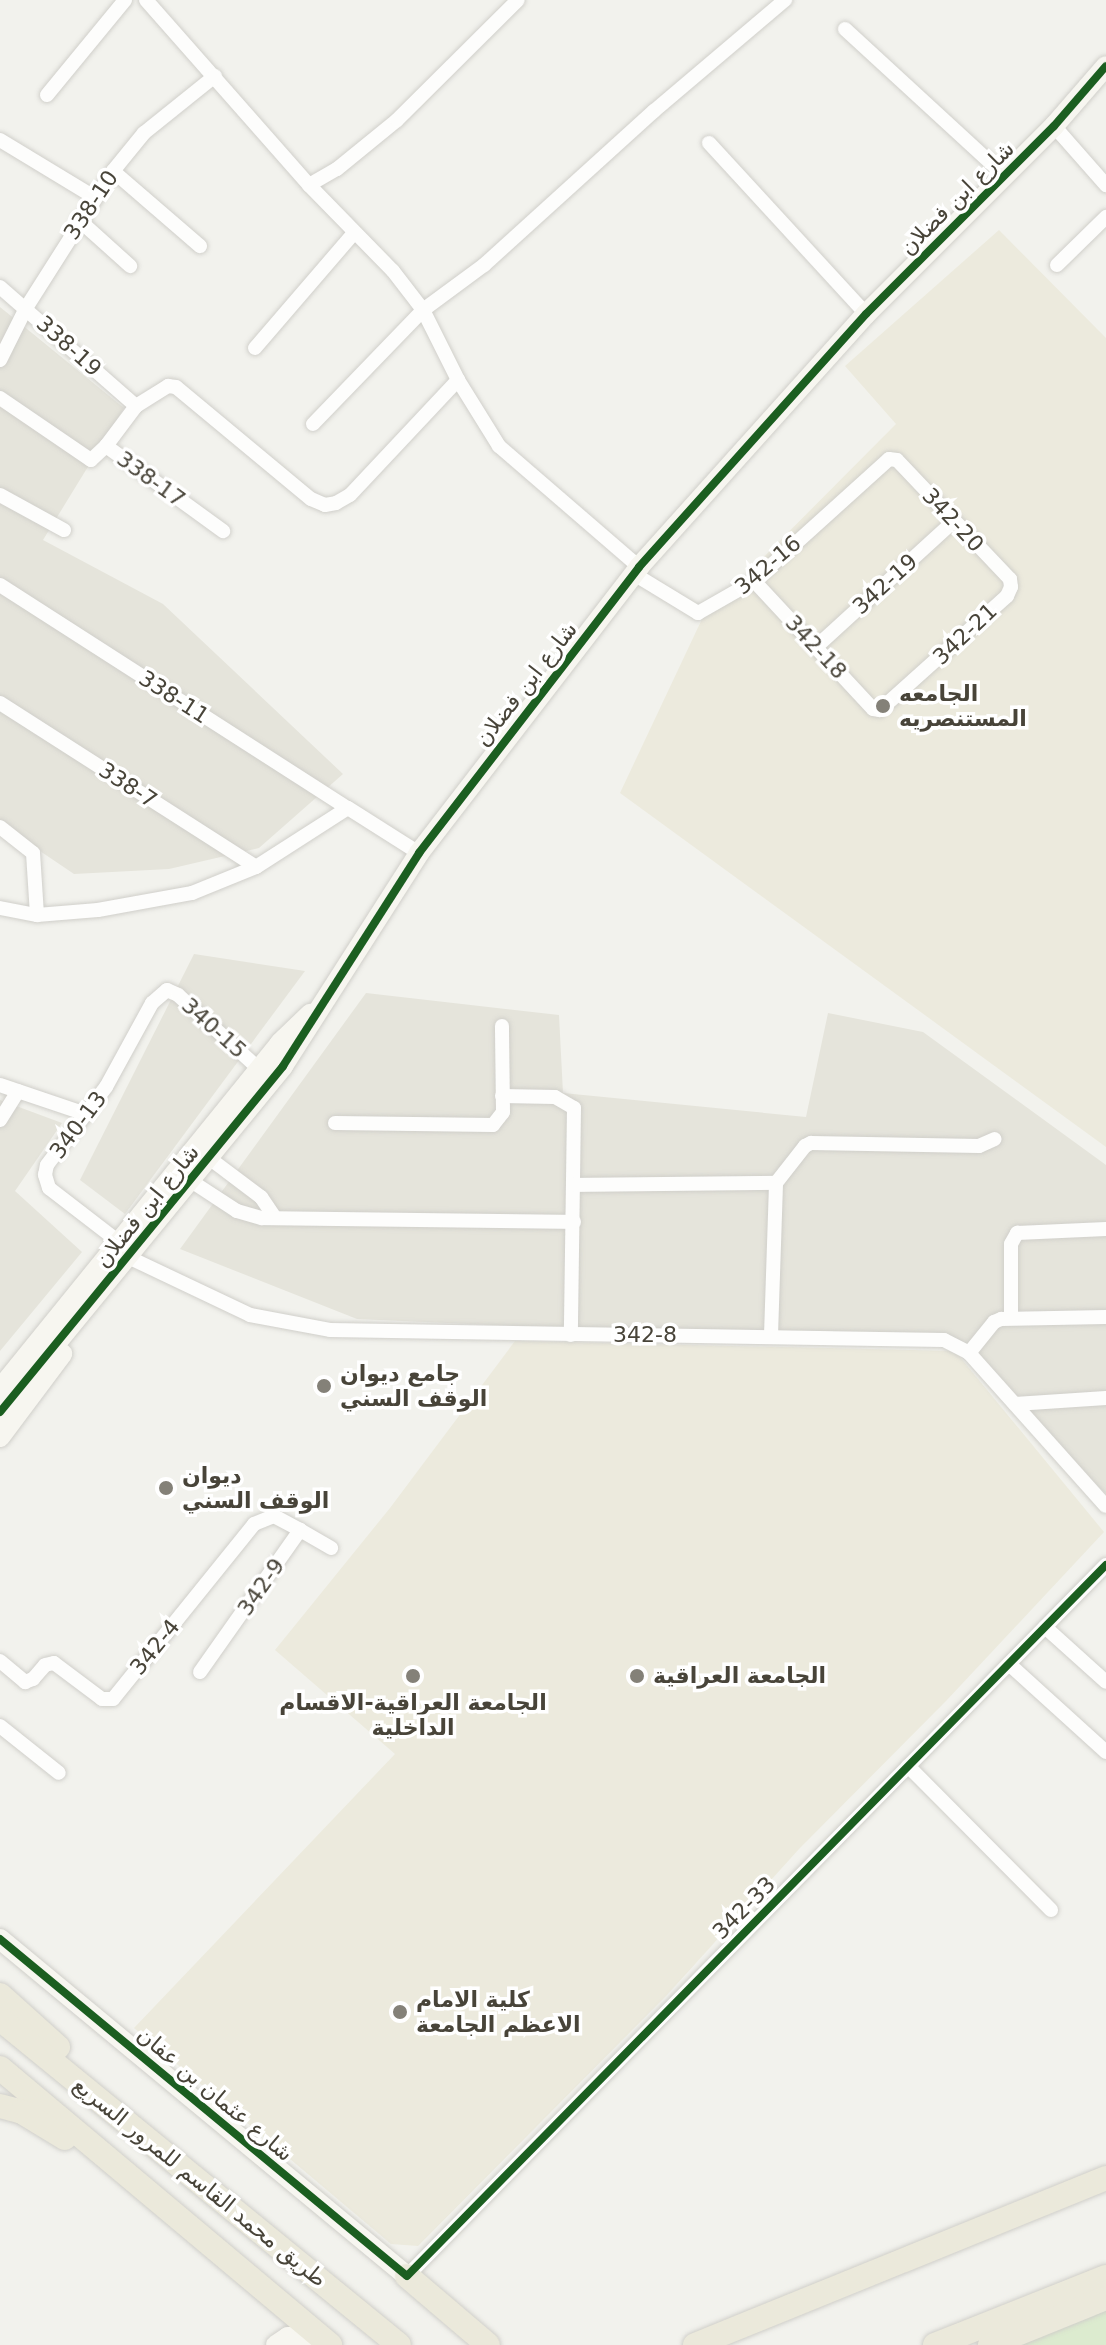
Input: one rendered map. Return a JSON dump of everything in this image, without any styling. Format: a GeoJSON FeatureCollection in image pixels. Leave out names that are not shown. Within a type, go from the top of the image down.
{"type":"FeatureCollection","features":[{"type":"Feature","properties":{"kind":"highway"},"geometry":{"type":"LineString","coordinates":[[0,1995],[119,2101],[167,2156]]}},
{"type":"Feature","properties":{"kind":"highway","name":"طريق محمد القاسم للمرور السريع"},"geometry":{"type":"LineString","coordinates":[[0,2019],[399,2345]]}},
{"type":"Feature","properties":{"kind":"highway","name":"طريق محمد القاسم للمرور السريع"},"geometry":{"type":"LineString","coordinates":[[0,2068],[328,2343]]}},
{"type":"Feature","properties":{"kind":"highway"},"geometry":{"type":"LineString","coordinates":[[0,2106],[22,2112],[131,2178]]}},
{"type":"Feature","properties":{"kind":"highway"},"geometry":{"type":"LineString","coordinates":[[695,2345],[1106,2178]]}},
{"type":"Feature","properties":{"kind":"highway"},"geometry":{"type":"LineString","coordinates":[[407,2276],[488,2345]]}},
{"type":"Feature","properties":{"kind":"highway"},"geometry":{"type":"LineString","coordinates":[[935,2345],[1106,2277]]}},
{"type":"Feature","properties":{"kind":"highway"},"geometry":{"type":"LineString","coordinates":[[999,2341],[1106,2298]]}},
{"type":"Feature","properties":{"kind":"street"},"geometry":{"type":"LineString","coordinates":[[47,95],[125,0]]}},
{"type":"Feature","properties":{"kind":"street"},"geometry":{"type":"LineString","coordinates":[[146,0],[309,185],[393,271],[423,310],[458,380],[499,446],[636,570]]}},
{"type":"Feature","properties":{"kind":"street"},"geometry":{"type":"LineString","coordinates":[[309,185],[337,169],[397,120],[518,0]]}},
{"type":"Feature","properties":{"kind":"street"},"geometry":{"type":"LineString","coordinates":[[313,424],[423,310],[484,265],[654,111],[785,0]]}},
{"type":"Feature","properties":{"kind":"street"},"geometry":{"type":"LineString","coordinates":[[845,29],[1004,175]]}},
{"type":"Feature","properties":{"kind":"street","name":"شارع ابن فضلان"},"geometry":{"type":"LineString","coordinates":[[124,1250],[191,1181],[291,1055],[313,1023],[313,1015],[419,853],[636,570],[866,314],[1054,126],[1106,66]]}},
{"type":"Feature","properties":{"kind":"street","name":"338-10"},"geometry":{"type":"LineString","coordinates":[[0,360],[26,308],[79,220],[113,171],[144,133],[215,76]]}},
{"type":"Feature","properties":{"kind":"street"},"geometry":{"type":"LineString","coordinates":[[1054,126],[1106,185]]}},
{"type":"Feature","properties":{"kind":"street"},"geometry":{"type":"LineString","coordinates":[[0,140],[94,197]]}},
{"type":"Feature","properties":{"kind":"street"},"geometry":{"type":"LineString","coordinates":[[709,143],[866,314]]}},
{"type":"Feature","properties":{"kind":"street"},"geometry":{"type":"LineString","coordinates":[[113,171],[200,246]]}},
{"type":"Feature","properties":{"kind":"street"},"geometry":{"type":"LineString","coordinates":[[1057,265],[1106,217]]}},
{"type":"Feature","properties":{"kind":"street"},"geometry":{"type":"LineString","coordinates":[[79,220],[130,266]]}},
{"type":"Feature","properties":{"kind":"street"},"geometry":{"type":"LineString","coordinates":[[255,348],[354,233]]}},
{"type":"Feature","properties":{"kind":"street","name":"338-19"},"geometry":{"type":"LineString","coordinates":[[0,287],[136,406]]}},
{"type":"Feature","properties":{"kind":"street"},"geometry":{"type":"LineString","coordinates":[[106,446],[136,406],[168,386],[176,387],[311,499],[325,505],[350,495],[458,380]]}},
{"type":"Feature","properties":{"kind":"street","name":"338-17"},"geometry":{"type":"LineString","coordinates":[[0,398],[91,460],[106,446],[223,531]]}},
{"type":"Feature","properties":{"kind":"street","name":"342-16"},"geometry":{"type":"LineString","coordinates":[[636,570],[698,613],[754,581],[889,459]]}},
{"type":"Feature","properties":{"kind":"street","name":"342-20"},"geometry":{"type":"LineString","coordinates":[[889,459],[897,460],[1010,579],[1011,587]]}},
{"type":"Feature","properties":{"kind":"street"},"geometry":{"type":"LineString","coordinates":[[0,495],[64,530]]}},
{"type":"Feature","properties":{"kind":"street","name":"342-19"},"geometry":{"type":"LineString","coordinates":[[816,647],[954,521]]}},
{"type":"Feature","properties":{"kind":"street","name":"342-18"},"geometry":{"type":"LineString","coordinates":[[754,581],[873,709],[880,710]]}},
{"type":"Feature","properties":{"kind":"street","name":"338-11"},"geometry":{"type":"LineString","coordinates":[[0,585],[419,853]]}},
{"type":"Feature","properties":{"kind":"street","name":"342-21"},"geometry":{"type":"LineString","coordinates":[[880,710],[996,606],[1011,587]]}},
{"type":"Feature","properties":{"kind":"street","name":"338-7"},"geometry":{"type":"LineString","coordinates":[[0,703],[256,867]]}},
{"type":"Feature","properties":{"kind":"street"},"geometry":{"type":"LineString","coordinates":[[0,908],[37,915],[98,910],[192,893],[256,867],[348,808]]}},
{"type":"Feature","properties":{"kind":"street"},"geometry":{"type":"LineString","coordinates":[[0,827],[33,853],[37,915]]}},
{"type":"Feature","properties":{"kind":"street","name":"340-15"},"geometry":{"type":"LineString","coordinates":[[167,990],[187,1001],[259,1069]]}},
{"type":"Feature","properties":{"kind":"street","name":"340-13"},"geometry":{"type":"LineString","coordinates":[[124,1250],[49,1188],[45,1179],[47,1165],[106,1087],[152,1003],[167,990]]}},
{"type":"Feature","properties":{"kind":"street","name":"شارع ابن فضلان"},"geometry":{"type":"LineString","coordinates":[[29,1366],[124,1250],[259,1069],[307,1015],[313,1015]]}},
{"type":"Feature","properties":{"kind":"street"},"geometry":{"type":"LineString","coordinates":[[335,1123],[493,1125],[503,1112],[502,1026]]}},
{"type":"Feature","properties":{"kind":"street"},"geometry":{"type":"LineString","coordinates":[[0,1085],[86,1114]]}},
{"type":"Feature","properties":{"kind":"street"},"geometry":{"type":"LineString","coordinates":[[0,1120],[18,1091]]}},
{"type":"Feature","properties":{"kind":"street"},"geometry":{"type":"LineString","coordinates":[[502,1096],[555,1097],[574,1108],[571,1335]]}},
{"type":"Feature","properties":{"kind":"street"},"geometry":{"type":"LineString","coordinates":[[771,1335],[776,1183],[810,1143],[979,1146],[995,1139]]}},
{"type":"Feature","properties":{"kind":"street"},"geometry":{"type":"LineString","coordinates":[[209,1158],[261,1197],[275,1218]]}},
{"type":"Feature","properties":{"kind":"street"},"geometry":{"type":"LineString","coordinates":[[191,1181],[237,1211],[275,1218],[574,1222]]}},
{"type":"Feature","properties":{"kind":"street"},"geometry":{"type":"LineString","coordinates":[[575,1185],[776,1183]]}},
{"type":"Feature","properties":{"kind":"street"},"geometry":{"type":"LineString","coordinates":[[1011,1316],[1011,1244],[1017,1233],[1106,1229]]}},
{"type":"Feature","properties":{"kind":"street","name":"342-8"},"geometry":{"type":"LineString","coordinates":[[124,1250],[250,1315],[298,1326],[361,1333],[771,1335],[944,1340],[969,1353],[1106,1506]]}},
{"type":"Feature","properties":{"kind":"street"},"geometry":{"type":"LineString","coordinates":[[0,1369],[26,1339],[69,1316]]}},
{"type":"Feature","properties":{"kind":"street"},"geometry":{"type":"LineString","coordinates":[[0,1437],[58,1362],[69,1316]]}},
{"type":"Feature","properties":{"kind":"street"},"geometry":{"type":"LineString","coordinates":[[969,1353],[994,1322],[1011,1316],[1106,1317]]}},
{"type":"Feature","properties":{"kind":"street"},"geometry":{"type":"LineString","coordinates":[[0,1389],[29,1366]]}},
{"type":"Feature","properties":{"kind":"street"},"geometry":{"type":"LineString","coordinates":[[0,1412],[29,1366]]}},
{"type":"Feature","properties":{"kind":"street"},"geometry":{"type":"LineString","coordinates":[[1015,1404],[1106,1398]]}},
{"type":"Feature","properties":{"kind":"street","name":"342-4"},"geometry":{"type":"LineString","coordinates":[[0,1661],[25,1682],[33,1679],[45,1665],[54,1663],[102,1699],[113,1699],[254,1524],[274,1516],[300,1530]]}},
{"type":"Feature","properties":{"kind":"street"},"geometry":{"type":"LineString","coordinates":[[300,1530],[331,1548]]}},
{"type":"Feature","properties":{"kind":"street","name":"342-9"},"geometry":{"type":"LineString","coordinates":[[200,1672],[300,1530]]}},
{"type":"Feature","properties":{"kind":"street","name":"342-33"},"geometry":{"type":"LineString","coordinates":[[407,2276],[1105,1569]]}},
{"type":"Feature","properties":{"kind":"street"},"geometry":{"type":"LineString","coordinates":[[1045,1627],[1106,1682]]}},
{"type":"Feature","properties":{"kind":"street"},"geometry":{"type":"LineString","coordinates":[[1009,1664],[1106,1752]]}},
{"type":"Feature","properties":{"kind":"street"},"geometry":{"type":"LineString","coordinates":[[0,1726],[59,1773]]}},
{"type":"Feature","properties":{"kind":"street"},"geometry":{"type":"LineString","coordinates":[[908,1766],[1051,1910]]}},
{"type":"Feature","properties":{"kind":"street","name":"شارع عثمان بن عفان"},"geometry":{"type":"LineString","coordinates":[[0,1939],[407,2276]]}},
{"type":"Feature","properties":{"kind":"street"},"geometry":{"type":"LineString","coordinates":[[276,2345],[288,2337],[328,2343]]}},
{"type":"Feature","properties":{"kind":"shaded area","name":"الجامعه المستنصريه"},"geometry":{"type":"Polygon","coordinates":[[[999,230],[1106,338],[1106,1147],[620,793],[702,619],[896,424],[845,366],[999,230]]]}},
{"type":"Feature","properties":{"kind":"shaded area"},"geometry":{"type":"Polygon","coordinates":[[[0,307],[124,408],[43,540],[163,604],[343,774],[259,848],[169,869],[74,874],[0,824],[0,307]]]}},
{"type":"Feature","properties":{"kind":"shaded area"},"geometry":{"type":"Polygon","coordinates":[[[194,954],[305,971],[125,1214],[80,1180],[194,954]]]}},
{"type":"Feature","properties":{"kind":"shaded area"},"geometry":{"type":"Polygon","coordinates":[[[366,993],[559,1015],[563,1093],[806,1117],[828,1013],[923,1032],[1106,1165],[1106,1494],[955,1345],[357,1319],[180,1249],[366,993]]]}},
{"type":"Feature","properties":{"kind":"shaded area"},"geometry":{"type":"Polygon","coordinates":[[[0,1100],[62,1123],[15,1191],[82,1252],[0,1351],[0,1100]]]}},
{"type":"Feature","properties":{"kind":"shaded area","name":"الجامعة العراقية"},"geometry":{"type":"Polygon","coordinates":[[[515,1341],[955,1351],[1104,1532],[946,1701],[799,1849],[667,1995],[418,2246],[391,2244],[134,2028],[395,1754],[275,1650],[390,1508],[515,1341]]]}},
{"type":"Feature","properties":{"kind":"green space"},"geometry":{"type":"Polygon","coordinates":[[[1106,2306],[1106,2345],[1011,2345],[1106,2306]]]}},
{"type":"Feature","properties":{"kind":"cycle path"},"geometry":{"type":"LineString","coordinates":[[0,1412],[283,1066],[419,853],[639,567],[866,314],[1054,126],[1106,66]]}},
{"type":"Feature","properties":{"kind":"cycle path"},"geometry":{"type":"LineString","coordinates":[[0,1939],[407,2276],[1106,1565]]}},
{"type":"Feature","properties":{"kind":"place","name":"الجامعه المستنصريه"},"geometry":{"type":"Point","coordinates":[883,706]}},
{"type":"Feature","properties":{"kind":"place","name":"جامع ديوان الوقف السني"},"geometry":{"type":"Point","coordinates":[324,1386]}},
{"type":"Feature","properties":{"kind":"place","name":"ديوان الوقف السني"},"geometry":{"type":"Point","coordinates":[166,1488]}},
{"type":"Feature","properties":{"kind":"place","name":"الجامعة العراقية-الاقسام الداخلية"},"geometry":{"type":"Point","coordinates":[413,1676]}},
{"type":"Feature","properties":{"kind":"place","name":"الجامعة العراقية"},"geometry":{"type":"Point","coordinates":[637,1676]}},
{"type":"Feature","properties":{"kind":"place","name":"كلية الامام الاعظم الجامعة"},"geometry":{"type":"Point","coordinates":[400,2012]}}]}
